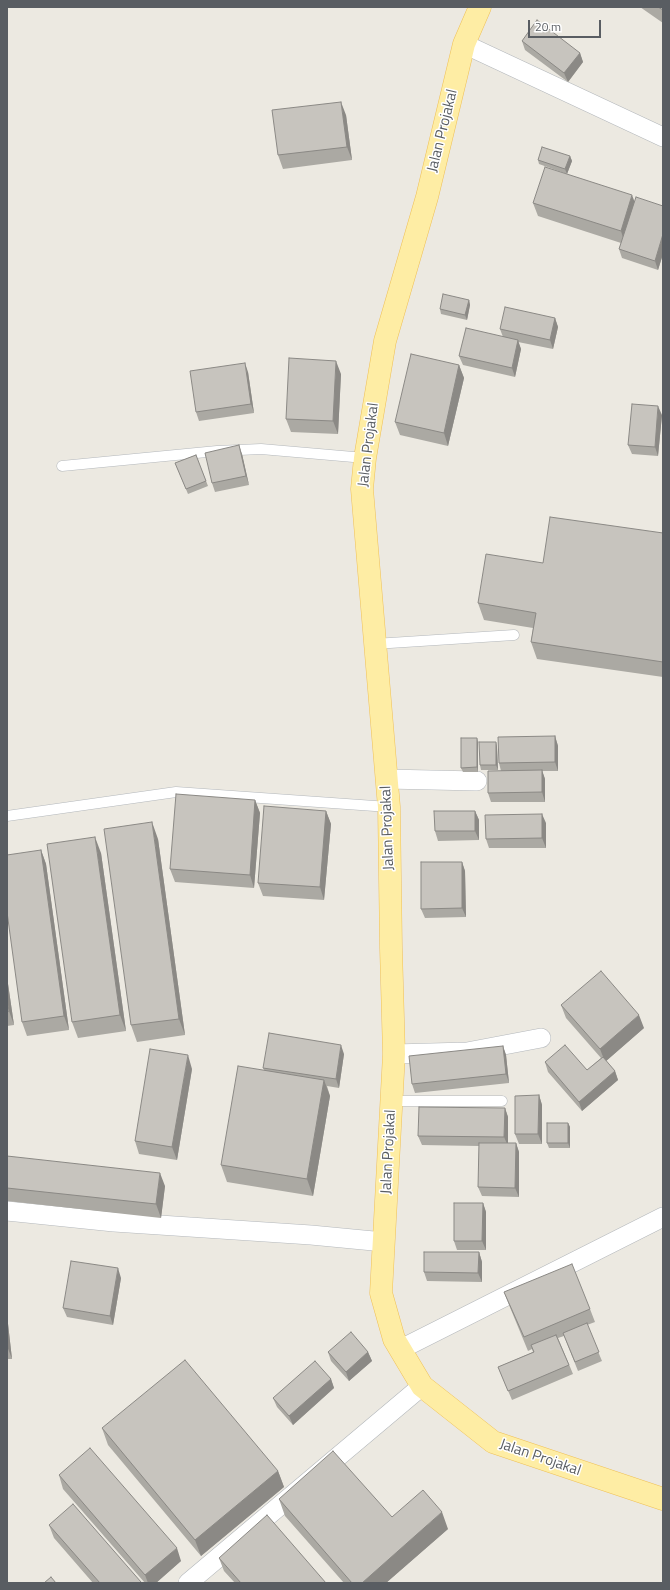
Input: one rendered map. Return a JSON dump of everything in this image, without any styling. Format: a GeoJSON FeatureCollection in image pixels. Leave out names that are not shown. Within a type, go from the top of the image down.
{"type":"FeatureCollection","features":[{"type":"Feature","properties":{"kind":"main road","name":"Jalan Projakal"},"geometry":{"type":"LineString","coordinates":[[480,7],[464,44],[427,197],[385,341],[365,458],[362,489],[388,807],[394,1054],[381,1293],[394,1338],[422,1386],[493,1442],[663,1499]]}},
{"type":"Feature","properties":{"kind":"street"},"geometry":{"type":"LineString","coordinates":[[464,44],[663,137]]}},
{"type":"Feature","properties":{"kind":"street"},"geometry":{"type":"LineString","coordinates":[[386,780],[477,781]]}},
{"type":"Feature","properties":{"kind":"street"},"geometry":{"type":"LineString","coordinates":[[394,1054],[467,1052],[541,1038]]}},
{"type":"Feature","properties":{"kind":"street"},"geometry":{"type":"LineString","coordinates":[[7,1211],[114,1222],[311,1235],[384,1242]]}},
{"type":"Feature","properties":{"kind":"street"},"geometry":{"type":"LineString","coordinates":[[401,1349],[663,1217]]}},
{"type":"Feature","properties":{"kind":"street"},"geometry":{"type":"LineString","coordinates":[[188,1583],[422,1386]]}},
{"type":"Feature","properties":{"kind":"lane"},"geometry":{"type":"LineString","coordinates":[[62,466],[218,451],[261,449],[365,458]]}},
{"type":"Feature","properties":{"kind":"lane"},"geometry":{"type":"LineString","coordinates":[[374,644],[514,635]]}},
{"type":"Feature","properties":{"kind":"lane"},"geometry":{"type":"LineString","coordinates":[[7,816],[176,792],[388,807]]}},
{"type":"Feature","properties":{"kind":"lane"},"geometry":{"type":"LineString","coordinates":[[392,1101],[502,1101]]}},
{"type":"Feature","properties":{"kind":"building"},"geometry":{"type":"Polygon","coordinates":[[[537,20],[580,53],[564,73],[522,41],[537,20]]]}},
{"type":"Feature","properties":{"kind":"building"},"geometry":{"type":"Polygon","coordinates":[[[341,102],[347,147],[278,155],[272,110],[341,102]]]}},
{"type":"Feature","properties":{"kind":"building"},"geometry":{"type":"Polygon","coordinates":[[[542,147],[570,156],[565,169],[538,160],[542,147]]]}},
{"type":"Feature","properties":{"kind":"building"},"geometry":{"type":"Polygon","coordinates":[[[545,167],[632,195],[621,231],[533,203],[545,167]]]}},
{"type":"Feature","properties":{"kind":"building"},"geometry":{"type":"Polygon","coordinates":[[[636,197],[663,206],[663,234],[655,261],[619,249],[636,197]]]}},
{"type":"Feature","properties":{"kind":"building"},"geometry":{"type":"Polygon","coordinates":[[[443,294],[469,300],[465,315],[440,309],[443,294]]]}},
{"type":"Feature","properties":{"kind":"building"},"geometry":{"type":"Polygon","coordinates":[[[505,307],[555,318],[550,340],[500,329],[505,307]]]}},
{"type":"Feature","properties":{"kind":"building"},"geometry":{"type":"Polygon","coordinates":[[[466,328],[518,340],[512,368],[459,356],[466,328]]]}},
{"type":"Feature","properties":{"kind":"building"},"geometry":{"type":"Polygon","coordinates":[[[411,354],[459,365],[444,433],[395,422],[411,354]]]}},
{"type":"Feature","properties":{"kind":"building"},"geometry":{"type":"Polygon","coordinates":[[[289,358],[336,361],[333,421],[286,419],[289,358]]]}},
{"type":"Feature","properties":{"kind":"building"},"geometry":{"type":"Polygon","coordinates":[[[245,363],[251,404],[196,412],[190,371],[245,363]]]}},
{"type":"Feature","properties":{"kind":"building"},"geometry":{"type":"Polygon","coordinates":[[[632,404],[658,406],[655,447],[628,445],[632,404]]]}},
{"type":"Feature","properties":{"kind":"building"},"geometry":{"type":"Polygon","coordinates":[[[239,445],[246,476],[212,483],[205,453],[239,445]]]}},
{"type":"Feature","properties":{"kind":"building"},"geometry":{"type":"Polygon","coordinates":[[[196,455],[206,481],[186,489],[175,463],[196,455]]]}},
{"type":"Feature","properties":{"kind":"building"},"geometry":{"type":"Polygon","coordinates":[[[550,517],[663,533],[663,662],[531,642],[536,613],[478,603],[486,554],[543,563],[550,517]]]}},
{"type":"Feature","properties":{"kind":"building"},"geometry":{"type":"Polygon","coordinates":[[[555,736],[555,762],[499,763],[498,737],[555,736]]]}},
{"type":"Feature","properties":{"kind":"building"},"geometry":{"type":"Polygon","coordinates":[[[461,738],[477,738],[477,767],[461,768],[461,738]]]}},
{"type":"Feature","properties":{"kind":"building"},"geometry":{"type":"Polygon","coordinates":[[[479,742],[496,742],[496,765],[480,765],[479,742]]]}},
{"type":"Feature","properties":{"kind":"building"},"geometry":{"type":"Polygon","coordinates":[[[542,770],[542,792],[488,793],[488,771],[542,770]]]}},
{"type":"Feature","properties":{"kind":"building"},"geometry":{"type":"Polygon","coordinates":[[[176,794],[255,800],[250,875],[170,869],[176,794]]]}},
{"type":"Feature","properties":{"kind":"building"},"geometry":{"type":"Polygon","coordinates":[[[264,806],[326,811],[320,887],[258,883],[264,806]]]}},
{"type":"Feature","properties":{"kind":"building"},"geometry":{"type":"Polygon","coordinates":[[[434,811],[475,811],[475,831],[435,831],[434,811]]]}},
{"type":"Feature","properties":{"kind":"building"},"geometry":{"type":"Polygon","coordinates":[[[542,814],[542,838],[486,839],[485,815],[542,814]]]}},
{"type":"Feature","properties":{"kind":"building"},"geometry":{"type":"Polygon","coordinates":[[[152,822],[179,1019],[131,1025],[104,829],[152,822]]]}},
{"type":"Feature","properties":{"kind":"building"},"geometry":{"type":"Polygon","coordinates":[[[95,837],[120,1015],[72,1022],[47,844],[95,837]]]}},
{"type":"Feature","properties":{"kind":"building"},"geometry":{"type":"Polygon","coordinates":[[[41,850],[64,1016],[22,1022],[7,912],[7,855],[41,850]]]}},
{"type":"Feature","properties":{"kind":"building"},"geometry":{"type":"Polygon","coordinates":[[[421,862],[462,862],[462,908],[421,909],[421,862]]]}},
{"type":"Feature","properties":{"kind":"building"},"geometry":{"type":"Polygon","coordinates":[[[601,971],[639,1015],[600,1049],[561,1005],[601,971]]]}},
{"type":"Feature","properties":{"kind":"building"},"geometry":{"type":"Polygon","coordinates":[[[7,999],[9,1011],[7,1012],[7,999]]]}},
{"type":"Feature","properties":{"kind":"building"},"geometry":{"type":"Polygon","coordinates":[[[269,1033],[341,1045],[336,1079],[263,1068],[269,1033]]]}},
{"type":"Feature","properties":{"kind":"building"},"geometry":{"type":"Polygon","coordinates":[[[565,1045],[587,1070],[603,1057],[615,1071],[579,1102],[545,1062],[565,1045]]]}},
{"type":"Feature","properties":{"kind":"building"},"geometry":{"type":"Polygon","coordinates":[[[503,1046],[506,1074],[412,1084],[409,1056],[503,1046]]]}},
{"type":"Feature","properties":{"kind":"building"},"geometry":{"type":"Polygon","coordinates":[[[150,1049],[188,1055],[172,1147],[135,1141],[150,1049]]]}},
{"type":"Feature","properties":{"kind":"building"},"geometry":{"type":"Polygon","coordinates":[[[238,1066],[324,1080],[307,1179],[221,1165],[238,1066]]]}},
{"type":"Feature","properties":{"kind":"building"},"geometry":{"type":"Polygon","coordinates":[[[539,1095],[538,1134],[515,1134],[515,1096],[539,1095]]]}},
{"type":"Feature","properties":{"kind":"building"},"geometry":{"type":"Polygon","coordinates":[[[419,1107],[505,1108],[504,1137],[418,1136],[419,1107]]]}},
{"type":"Feature","properties":{"kind":"building"},"geometry":{"type":"Polygon","coordinates":[[[547,1123],[568,1123],[568,1143],[547,1143],[547,1123]]]}},
{"type":"Feature","properties":{"kind":"building"},"geometry":{"type":"Polygon","coordinates":[[[479,1143],[516,1143],[515,1188],[478,1187],[479,1143]]]}},
{"type":"Feature","properties":{"kind":"building"},"geometry":{"type":"Polygon","coordinates":[[[7,1156],[160,1173],[156,1204],[7,1188],[7,1156]]]}},
{"type":"Feature","properties":{"kind":"building"},"geometry":{"type":"Polygon","coordinates":[[[454,1203],[483,1203],[482,1241],[454,1241],[454,1203]]]}},
{"type":"Feature","properties":{"kind":"building"},"geometry":{"type":"Polygon","coordinates":[[[424,1252],[479,1252],[478,1273],[424,1272],[424,1252]]]}},
{"type":"Feature","properties":{"kind":"building"},"geometry":{"type":"Polygon","coordinates":[[[71,1261],[118,1268],[110,1316],[63,1308],[71,1261]]]}},
{"type":"Feature","properties":{"kind":"building"},"geometry":{"type":"Polygon","coordinates":[[[572,1264],[590,1309],[524,1337],[504,1292],[572,1264]]]}},
{"type":"Feature","properties":{"kind":"building"},"geometry":{"type":"Polygon","coordinates":[[[587,1323],[599,1352],[575,1362],[563,1333],[587,1323]]]}},
{"type":"Feature","properties":{"kind":"building"},"geometry":{"type":"Polygon","coordinates":[[[351,1332],[368,1352],[346,1372],[328,1352],[351,1332]]]}},
{"type":"Feature","properties":{"kind":"building"},"geometry":{"type":"Polygon","coordinates":[[[556,1335],[569,1365],[508,1391],[498,1367],[534,1352],[531,1345],[556,1335]]]}},
{"type":"Feature","properties":{"kind":"building"},"geometry":{"type":"Polygon","coordinates":[[[185,1360],[278,1471],[195,1540],[102,1428],[185,1360]]]}},
{"type":"Feature","properties":{"kind":"building"},"geometry":{"type":"Polygon","coordinates":[[[315,1361],[331,1379],[289,1416],[273,1398],[315,1361]]]}},
{"type":"Feature","properties":{"kind":"building"},"geometry":{"type":"Polygon","coordinates":[[[90,1448],[177,1548],[145,1575],[59,1475],[90,1448]]]}},
{"type":"Feature","properties":{"kind":"building"},"geometry":{"type":"Polygon","coordinates":[[[333,1451],[392,1517],[423,1490],[442,1512],[362,1583],[352,1583],[279,1499],[333,1451]]]}},
{"type":"Feature","properties":{"kind":"building"},"geometry":{"type":"Polygon","coordinates":[[[73,1504],[141,1582],[140,1583],[100,1583],[49,1525],[73,1504]]]}},
{"type":"Feature","properties":{"kind":"building"},"geometry":{"type":"Polygon","coordinates":[[[267,1515],[326,1583],[241,1583],[219,1558],[267,1515]]]}},
{"type":"Feature","properties":{"kind":"building"},"geometry":{"type":"Polygon","coordinates":[[[51,1577],[56,1583],[44,1583],[51,1577]]]}}]}
